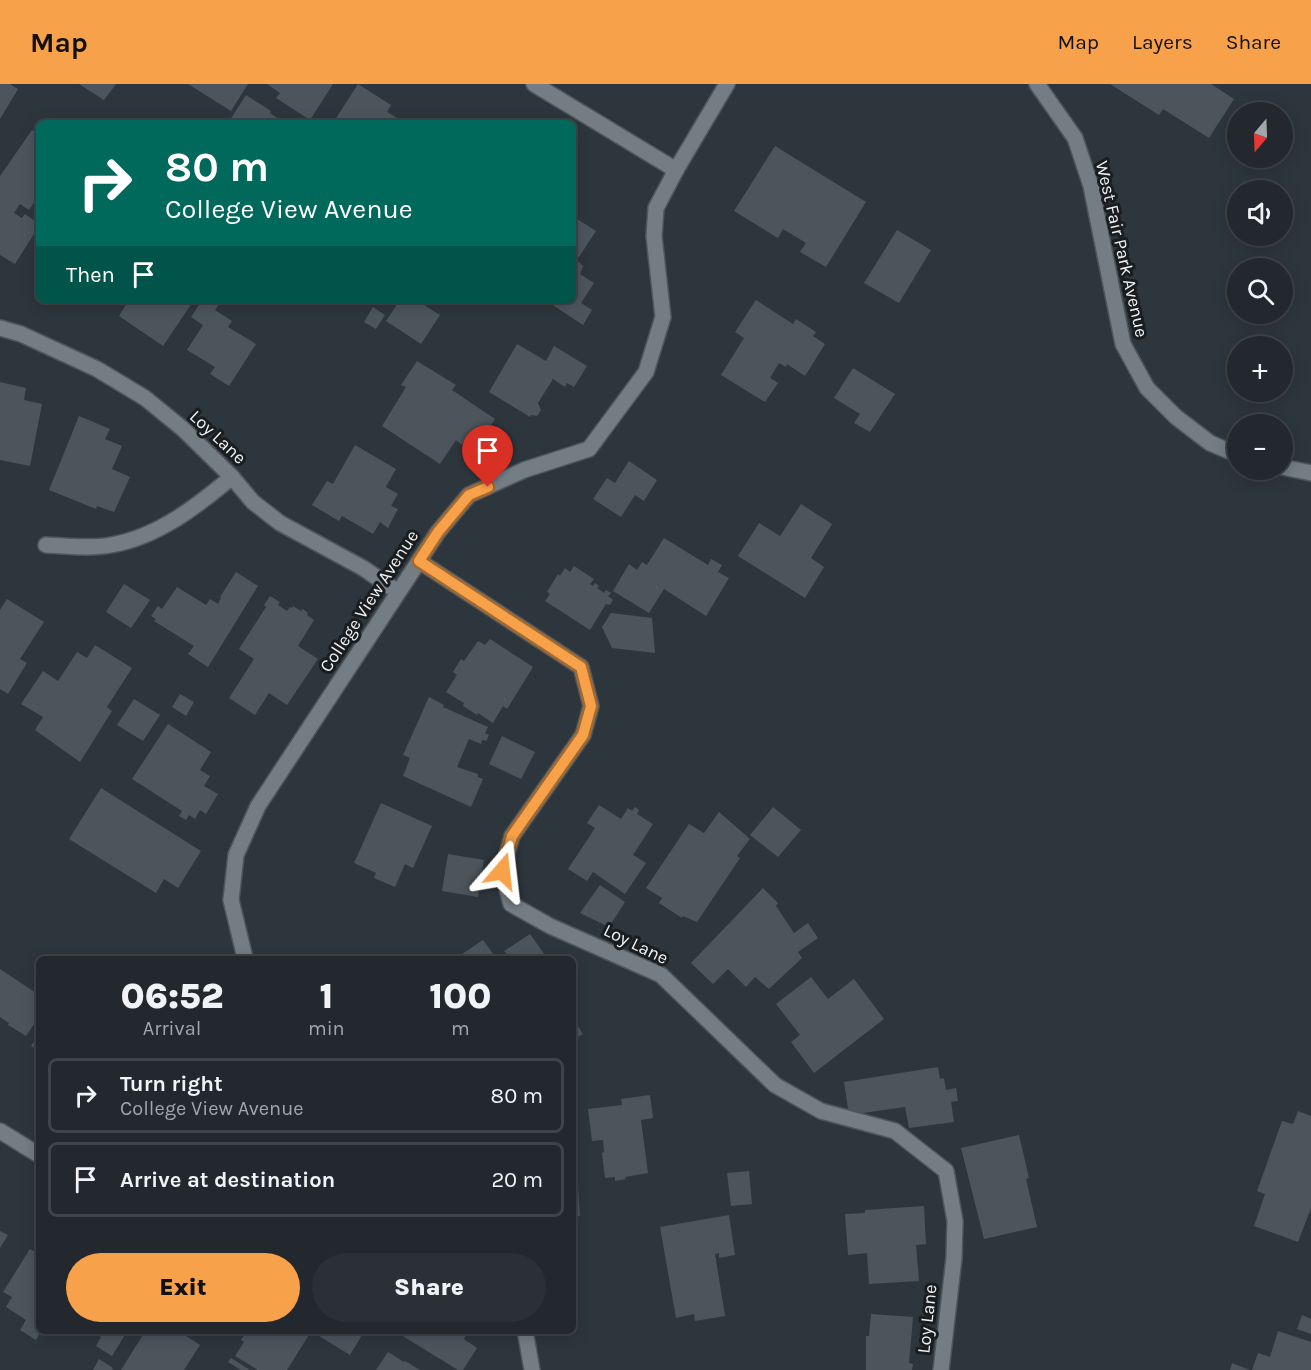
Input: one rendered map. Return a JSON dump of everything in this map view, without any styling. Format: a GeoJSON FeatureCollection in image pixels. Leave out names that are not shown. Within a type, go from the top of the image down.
{"type":"FeatureCollection","features":[{"type":"Feature","properties":{"kind":"street"},"geometry":{"type":"LineString","coordinates":[[534,84],[676,170]]}},
{"type":"Feature","properties":{"kind":"street","name":"College View Avenue"},"geometry":{"type":"LineString","coordinates":[[245,956],[231,900],[236,855],[258,806],[438,532],[469,495],[524,470],[589,449],[645,372],[663,317],[654,236],[656,208],[728,84]]}},
{"type":"Feature","properties":{"kind":"street","name":"West Fair Park Avenue"},"geometry":{"type":"LineString","coordinates":[[1037,84],[1075,138],[1091,186],[1123,344],[1147,388],[1176,417],[1210,443],[1227,450]]}},
{"type":"Feature","properties":{"kind":"street","name":"Loy Lane"},"geometry":{"type":"LineString","coordinates":[[0,328],[21,334],[97,369],[145,398],[183,429],[232,477],[253,502],[280,523],[363,568],[398,592]]}},
{"type":"Feature","properties":{"kind":"street"},"geometry":{"type":"LineString","coordinates":[[1293,469],[1311,473]]}},
{"type":"Feature","properties":{"kind":"street"},"geometry":{"type":"LineString","coordinates":[[46,544],[80,547],[112,545],[152,532],[195,508],[232,477]]}},
{"type":"Feature","properties":{"kind":"street","name":"Loy Lane"},"geometry":{"type":"LineString","coordinates":[[419,561],[581,667],[591,706],[583,735],[512,836],[502,871],[511,904],[550,926],[661,975],[775,1085],[821,1111],[895,1131],[946,1171],[955,1221],[954,1258],[941,1370]]}},
{"type":"Feature","properties":{"kind":"street"},"geometry":{"type":"LineString","coordinates":[[0,1131],[36,1153]]}},
{"type":"Feature","properties":{"kind":"street"},"geometry":{"type":"LineString","coordinates":[[526,1334],[532,1370]]}},
{"type":"Feature","properties":{"kind":"building"},"geometry":{"type":"Polygon","coordinates":[[[0,84],[10,84],[18,89],[0,119],[0,84]]]}},
{"type":"Feature","properties":{"kind":"building"},"geometry":{"type":"Polygon","coordinates":[[[79,84],[116,84],[104,100],[79,84]]]}},
{"type":"Feature","properties":{"kind":"building"},"geometry":{"type":"Polygon","coordinates":[[[188,84],[248,84],[231,111],[188,84]]]}},
{"type":"Feature","properties":{"kind":"building"},"geometry":{"type":"Polygon","coordinates":[[[267,84],[333,84],[310,120],[276,98],[280,93],[267,84]]]}},
{"type":"Feature","properties":{"kind":"building"},"geometry":{"type":"Polygon","coordinates":[[[358,84],[391,105],[387,112],[400,120],[335,120],[358,84]]]}},
{"type":"Feature","properties":{"kind":"building"},"geometry":{"type":"Polygon","coordinates":[[[1110,84],[1211,84],[1234,99],[1232,102],[1227,102],[1227,110],[1209,138],[1163,109],[1159,115],[1110,84]]]}},
{"type":"Feature","properties":{"kind":"building"},"geometry":{"type":"Polygon","coordinates":[[[246,95],[271,111],[270,113],[280,120],[230,120],[246,95]]]}},
{"type":"Feature","properties":{"kind":"building"},"geometry":{"type":"Polygon","coordinates":[[[32,130],[36,132],[36,200],[29,210],[20,204],[14,213],[22,218],[25,214],[36,222],[36,231],[15,264],[0,255],[0,176],[32,130]]]}},
{"type":"Feature","properties":{"kind":"building"},"geometry":{"type":"Polygon","coordinates":[[[775,146],[866,202],[826,267],[800,252],[806,243],[783,229],[778,238],[734,211],[775,146]]]}},
{"type":"Feature","properties":{"kind":"building"},"geometry":{"type":"Polygon","coordinates":[[[576,218],[596,231],[577,260],[583,266],[580,274],[594,283],[581,303],[592,310],[583,325],[550,303],[576,303],[576,218]]]}},
{"type":"Feature","properties":{"kind":"building"},"geometry":{"type":"Polygon","coordinates":[[[897,230],[931,250],[899,303],[864,283],[897,230]]]}},
{"type":"Feature","properties":{"kind":"building"},"geometry":{"type":"Polygon","coordinates":[[[756,300],[793,324],[796,319],[816,332],[813,336],[825,344],[805,376],[787,364],[786,367],[779,363],[770,378],[778,383],[765,402],[721,375],[744,338],[735,332],[756,300]]]}},
{"type":"Feature","properties":{"kind":"building"},"geometry":{"type":"Polygon","coordinates":[[[127,303],[192,303],[163,346],[119,316],[127,303]]]}},
{"type":"Feature","properties":{"kind":"building"},"geometry":{"type":"Polygon","coordinates":[[[200,303],[220,303],[215,310],[232,321],[228,327],[256,344],[229,386],[210,374],[215,367],[187,350],[203,325],[191,317],[200,303]]]}},
{"type":"Feature","properties":{"kind":"building"},"geometry":{"type":"Polygon","coordinates":[[[398,303],[421,303],[440,315],[421,344],[386,321],[398,303]]]}},
{"type":"Feature","properties":{"kind":"building"},"geometry":{"type":"Polygon","coordinates":[[[373,307],[385,315],[376,329],[364,322],[373,307]]]}},
{"type":"Feature","properties":{"kind":"building"},"geometry":{"type":"Polygon","coordinates":[[[517,344],[546,361],[554,346],[587,366],[574,387],[567,383],[565,387],[553,379],[538,403],[541,410],[537,416],[531,415],[530,417],[489,392],[517,344]]]}},
{"type":"Feature","properties":{"kind":"building"},"geometry":{"type":"Polygon","coordinates":[[[417,361],[456,385],[452,390],[495,419],[480,441],[469,433],[462,445],[456,440],[440,464],[382,426],[406,387],[401,385],[417,361]]]}},
{"type":"Feature","properties":{"kind":"building"},"geometry":{"type":"Polygon","coordinates":[[[853,368],[895,394],[870,432],[854,423],[860,414],[834,398],[853,368]]]}},
{"type":"Feature","properties":{"kind":"building"},"geometry":{"type":"Polygon","coordinates":[[[0,382],[26,388],[24,400],[42,404],[30,466],[0,460],[0,382]]]}},
{"type":"Feature","properties":{"kind":"building"},"geometry":{"type":"Polygon","coordinates":[[[79,416],[110,429],[105,439],[122,446],[112,469],[130,477],[114,512],[97,506],[96,509],[49,490],[79,416]]]}},
{"type":"Feature","properties":{"kind":"building"},"geometry":{"type":"Polygon","coordinates":[[[355,445],[396,469],[386,487],[398,494],[391,506],[398,509],[388,528],[380,522],[373,534],[342,516],[339,521],[312,505],[327,481],[333,484],[355,445]]]}},
{"type":"Feature","properties":{"kind":"building"},"geometry":{"type":"Polygon","coordinates":[[[629,461],[657,480],[644,501],[635,495],[621,517],[593,499],[607,478],[615,483],[629,461]]]}},
{"type":"Feature","properties":{"kind":"building"},"geometry":{"type":"Polygon","coordinates":[[[801,504],[832,524],[811,558],[824,567],[805,598],[738,556],[759,523],[780,536],[801,504]]]}},
{"type":"Feature","properties":{"kind":"building"},"geometry":{"type":"Polygon","coordinates":[[[664,538],[708,565],[711,559],[722,565],[718,572],[729,578],[706,616],[664,589],[649,613],[613,591],[629,564],[637,570],[642,562],[647,565],[664,538]]]}},
{"type":"Feature","properties":{"kind":"building"},"geometry":{"type":"Polygon","coordinates":[[[574,566],[594,579],[590,584],[593,586],[595,583],[599,586],[597,588],[604,593],[606,590],[611,593],[608,596],[613,600],[610,605],[606,604],[590,630],[545,601],[550,594],[547,592],[558,574],[560,576],[565,568],[570,572],[574,566]]]}},
{"type":"Feature","properties":{"kind":"building"},"geometry":{"type":"Polygon","coordinates":[[[236,572],[258,586],[208,667],[188,654],[194,646],[154,621],[156,619],[151,616],[158,606],[162,609],[177,587],[206,605],[210,599],[218,604],[236,572]]]}},
{"type":"Feature","properties":{"kind":"building"},"geometry":{"type":"Polygon","coordinates":[[[124,584],[150,600],[131,628],[106,612],[124,584]]]}},
{"type":"Feature","properties":{"kind":"building"},"geometry":{"type":"Polygon","coordinates":[[[270,596],[280,602],[278,605],[287,611],[293,606],[301,611],[303,609],[314,620],[298,646],[318,659],[287,705],[269,693],[255,715],[229,698],[254,659],[239,649],[266,607],[264,605],[270,596]]]}},
{"type":"Feature","properties":{"kind":"building"},"geometry":{"type":"Polygon","coordinates":[[[7,599],[44,622],[20,659],[27,663],[8,694],[0,689],[0,610],[7,599]]]}},
{"type":"Feature","properties":{"kind":"building"},"geometry":{"type":"Polygon","coordinates":[[[611,613],[652,618],[655,653],[612,648],[602,627],[611,613]]]}},
{"type":"Feature","properties":{"kind":"building"},"geometry":{"type":"Polygon","coordinates":[[[490,639],[533,667],[507,709],[503,706],[493,723],[463,706],[464,703],[446,692],[457,675],[453,672],[461,659],[464,661],[478,641],[485,645],[490,639]]]}},
{"type":"Feature","properties":{"kind":"building"},"geometry":{"type":"Polygon","coordinates":[[[95,645],[132,668],[107,707],[112,711],[80,762],[35,730],[43,717],[21,704],[43,671],[58,681],[77,652],[87,658],[95,645]]]}},
{"type":"Feature","properties":{"kind":"building"},"geometry":{"type":"Polygon","coordinates":[[[180,694],[194,702],[186,716],[172,707],[180,694]]]}},
{"type":"Feature","properties":{"kind":"building"},"geometry":{"type":"Polygon","coordinates":[[[429,697],[444,705],[443,707],[488,727],[485,733],[489,735],[486,741],[482,740],[481,744],[469,739],[457,767],[478,774],[478,777],[483,779],[471,807],[403,776],[410,758],[403,755],[429,697]]]}},
{"type":"Feature","properties":{"kind":"building"},"geometry":{"type":"Polygon","coordinates":[[[134,699],[160,715],[143,741],[117,725],[134,699]]]}},
{"type":"Feature","properties":{"kind":"building"},"geometry":{"type":"Polygon","coordinates":[[[168,724],[211,752],[200,770],[210,776],[204,786],[218,794],[206,814],[200,810],[195,819],[189,815],[186,820],[179,816],[182,811],[132,779],[168,724]]]}},
{"type":"Feature","properties":{"kind":"building"},"geometry":{"type":"Polygon","coordinates":[[[502,736],[535,752],[521,779],[489,764],[502,736]]]}},
{"type":"Feature","properties":{"kind":"building"},"geometry":{"type":"Polygon","coordinates":[[[101,788],[201,851],[178,888],[164,879],[156,893],[69,839],[101,788]]]}},
{"type":"Feature","properties":{"kind":"building"},"geometry":{"type":"Polygon","coordinates":[[[381,803],[432,826],[413,868],[405,864],[395,887],[374,878],[376,873],[354,863],[381,803]]]}},
{"type":"Feature","properties":{"kind":"building"},"geometry":{"type":"Polygon","coordinates":[[[599,805],[621,819],[628,808],[632,811],[635,807],[639,810],[637,814],[653,824],[633,855],[646,863],[625,894],[593,872],[587,881],[568,869],[595,828],[587,823],[599,805]]]}},
{"type":"Feature","properties":{"kind":"building"},"geometry":{"type":"Polygon","coordinates":[[[773,807],[801,830],[778,857],[750,835],[773,807]]]}},
{"type":"Feature","properties":{"kind":"building"},"geometry":{"type":"Polygon","coordinates":[[[719,812],[750,839],[737,856],[740,858],[697,922],[683,916],[682,918],[659,903],[662,898],[646,888],[689,824],[704,833],[719,812]]]}},
{"type":"Feature","properties":{"kind":"building"},"geometry":{"type":"Polygon","coordinates":[[[448,854],[484,860],[478,897],[442,891],[448,854]]]}},
{"type":"Feature","properties":{"kind":"building"},"geometry":{"type":"Polygon","coordinates":[[[600,885],[625,902],[609,927],[580,913],[600,885]]]}},
{"type":"Feature","properties":{"kind":"building"},"geometry":{"type":"Polygon","coordinates":[[[763,888],[778,903],[776,906],[794,933],[808,923],[818,938],[798,952],[802,958],[769,989],[755,977],[746,987],[728,969],[713,984],[691,963],[763,888]]]}},
{"type":"Feature","properties":{"kind":"building"},"geometry":{"type":"Polygon","coordinates":[[[530,934],[546,956],[508,956],[504,951],[530,934]]]}},
{"type":"Feature","properties":{"kind":"building"},"geometry":{"type":"Polygon","coordinates":[[[483,940],[495,956],[459,956],[483,940]]]}},
{"type":"Feature","properties":{"kind":"building"},"geometry":{"type":"Polygon","coordinates":[[[0,969],[36,993],[36,1021],[26,1036],[0,1017],[0,969]]]}},
{"type":"Feature","properties":{"kind":"building"},"geometry":{"type":"Polygon","coordinates":[[[811,977],[828,999],[854,979],[884,1019],[814,1073],[791,1042],[800,1035],[776,1004],[811,977]]]}},
{"type":"Feature","properties":{"kind":"building"},"geometry":{"type":"Polygon","coordinates":[[[576,1024],[583,1034],[576,1038],[576,1024]]]}},
{"type":"Feature","properties":{"kind":"building"},"geometry":{"type":"Polygon","coordinates":[[[36,1038],[36,1049],[31,1046],[36,1038]]]}},
{"type":"Feature","properties":{"kind":"building"},"geometry":{"type":"Polygon","coordinates":[[[938,1067],[940,1079],[944,1078],[946,1090],[956,1088],[958,1101],[951,1102],[954,1122],[909,1128],[905,1107],[849,1115],[844,1082],[938,1067]]]}},
{"type":"Feature","properties":{"kind":"building"},"geometry":{"type":"Polygon","coordinates":[[[650,1095],[653,1118],[641,1120],[648,1173],[615,1181],[615,1177],[605,1178],[603,1140],[592,1141],[588,1109],[622,1105],[621,1099],[650,1095]]]}},
{"type":"Feature","properties":{"kind":"building"},"geometry":{"type":"Polygon","coordinates":[[[1298,1111],[1311,1116],[1311,1208],[1298,1242],[1254,1226],[1265,1194],[1257,1191],[1282,1121],[1293,1124],[1298,1111]]]}},
{"type":"Feature","properties":{"kind":"building"},"geometry":{"type":"Polygon","coordinates":[[[1019,1135],[1037,1227],[984,1239],[961,1148],[1019,1135]]]}},
{"type":"Feature","properties":{"kind":"building"},"geometry":{"type":"Polygon","coordinates":[[[749,1171],[752,1204],[731,1206],[727,1173],[749,1171]]]}},
{"type":"Feature","properties":{"kind":"building"},"geometry":{"type":"Polygon","coordinates":[[[576,1188],[578,1188],[580,1216],[576,1217],[576,1188]]]}},
{"type":"Feature","properties":{"kind":"building"},"geometry":{"type":"Polygon","coordinates":[[[924,1206],[926,1244],[916,1245],[919,1281],[869,1284],[867,1253],[848,1255],[845,1214],[865,1213],[865,1210],[924,1206]]]}},
{"type":"Feature","properties":{"kind":"building"},"geometry":{"type":"Polygon","coordinates":[[[729,1215],[735,1255],[719,1258],[719,1253],[715,1254],[725,1316],[695,1321],[694,1314],[676,1318],[660,1227],[729,1215]]]}},
{"type":"Feature","properties":{"kind":"building"},"geometry":{"type":"Polygon","coordinates":[[[0,1231],[8,1235],[0,1248],[0,1231]]]}},
{"type":"Feature","properties":{"kind":"building"},"geometry":{"type":"Polygon","coordinates":[[[30,1249],[36,1252],[36,1334],[40,1334],[36,1340],[20,1330],[26,1320],[6,1307],[12,1297],[3,1292],[30,1249]]]}},
{"type":"Feature","properties":{"kind":"building"},"geometry":{"type":"Polygon","coordinates":[[[871,1314],[913,1317],[909,1363],[913,1364],[912,1370],[866,1370],[866,1336],[869,1336],[871,1314]]]}},
{"type":"Feature","properties":{"kind":"building"},"geometry":{"type":"Polygon","coordinates":[[[1302,1315],[1311,1319],[1311,1334],[1297,1329],[1302,1315]]]}},
{"type":"Feature","properties":{"kind":"building"},"geometry":{"type":"Polygon","coordinates":[[[1278,1331],[1311,1342],[1311,1370],[1252,1370],[1258,1353],[1270,1357],[1278,1331]]]}},
{"type":"Feature","properties":{"kind":"building"},"geometry":{"type":"Polygon","coordinates":[[[97,1334],[126,1334],[112,1356],[96,1346],[101,1337],[97,1334]]]}},
{"type":"Feature","properties":{"kind":"building"},"geometry":{"type":"Polygon","coordinates":[[[144,1334],[183,1334],[200,1345],[184,1370],[121,1370],[144,1334]]]}},
{"type":"Feature","properties":{"kind":"building"},"geometry":{"type":"Polygon","coordinates":[[[245,1334],[310,1334],[287,1370],[258,1370],[235,1356],[244,1342],[241,1340],[245,1334]]]}},
{"type":"Feature","properties":{"kind":"building"},"geometry":{"type":"Polygon","coordinates":[[[320,1334],[363,1334],[350,1355],[319,1336],[320,1334]]]}},
{"type":"Feature","properties":{"kind":"building"},"geometry":{"type":"Polygon","coordinates":[[[467,1334],[464,1339],[477,1348],[463,1370],[458,1370],[401,1335],[467,1334]]]}},
{"type":"Feature","properties":{"kind":"building"},"geometry":{"type":"Polygon","coordinates":[[[388,1352],[404,1362],[420,1370],[376,1370],[388,1352]]]}},
{"type":"Feature","properties":{"kind":"building"},"geometry":{"type":"Polygon","coordinates":[[[231,1358],[250,1370],[241,1370],[228,1362],[231,1358]]]}},
{"type":"Feature","properties":{"kind":"building"},"geometry":{"type":"Polygon","coordinates":[[[99,1359],[113,1368],[112,1370],[93,1370],[99,1359]]]}},
{"type":"Feature","properties":{"kind":"building"},"geometry":{"type":"Polygon","coordinates":[[[1232,1363],[1250,1370],[1230,1370],[1232,1363]]]}},
{"type":"Feature","properties":{"kind":"route"},"geometry":{"type":"LineString","coordinates":[[488,487],[469,495],[438,532],[419,561],[581,667],[591,706],[583,735],[512,836],[502,871]]}}]}
